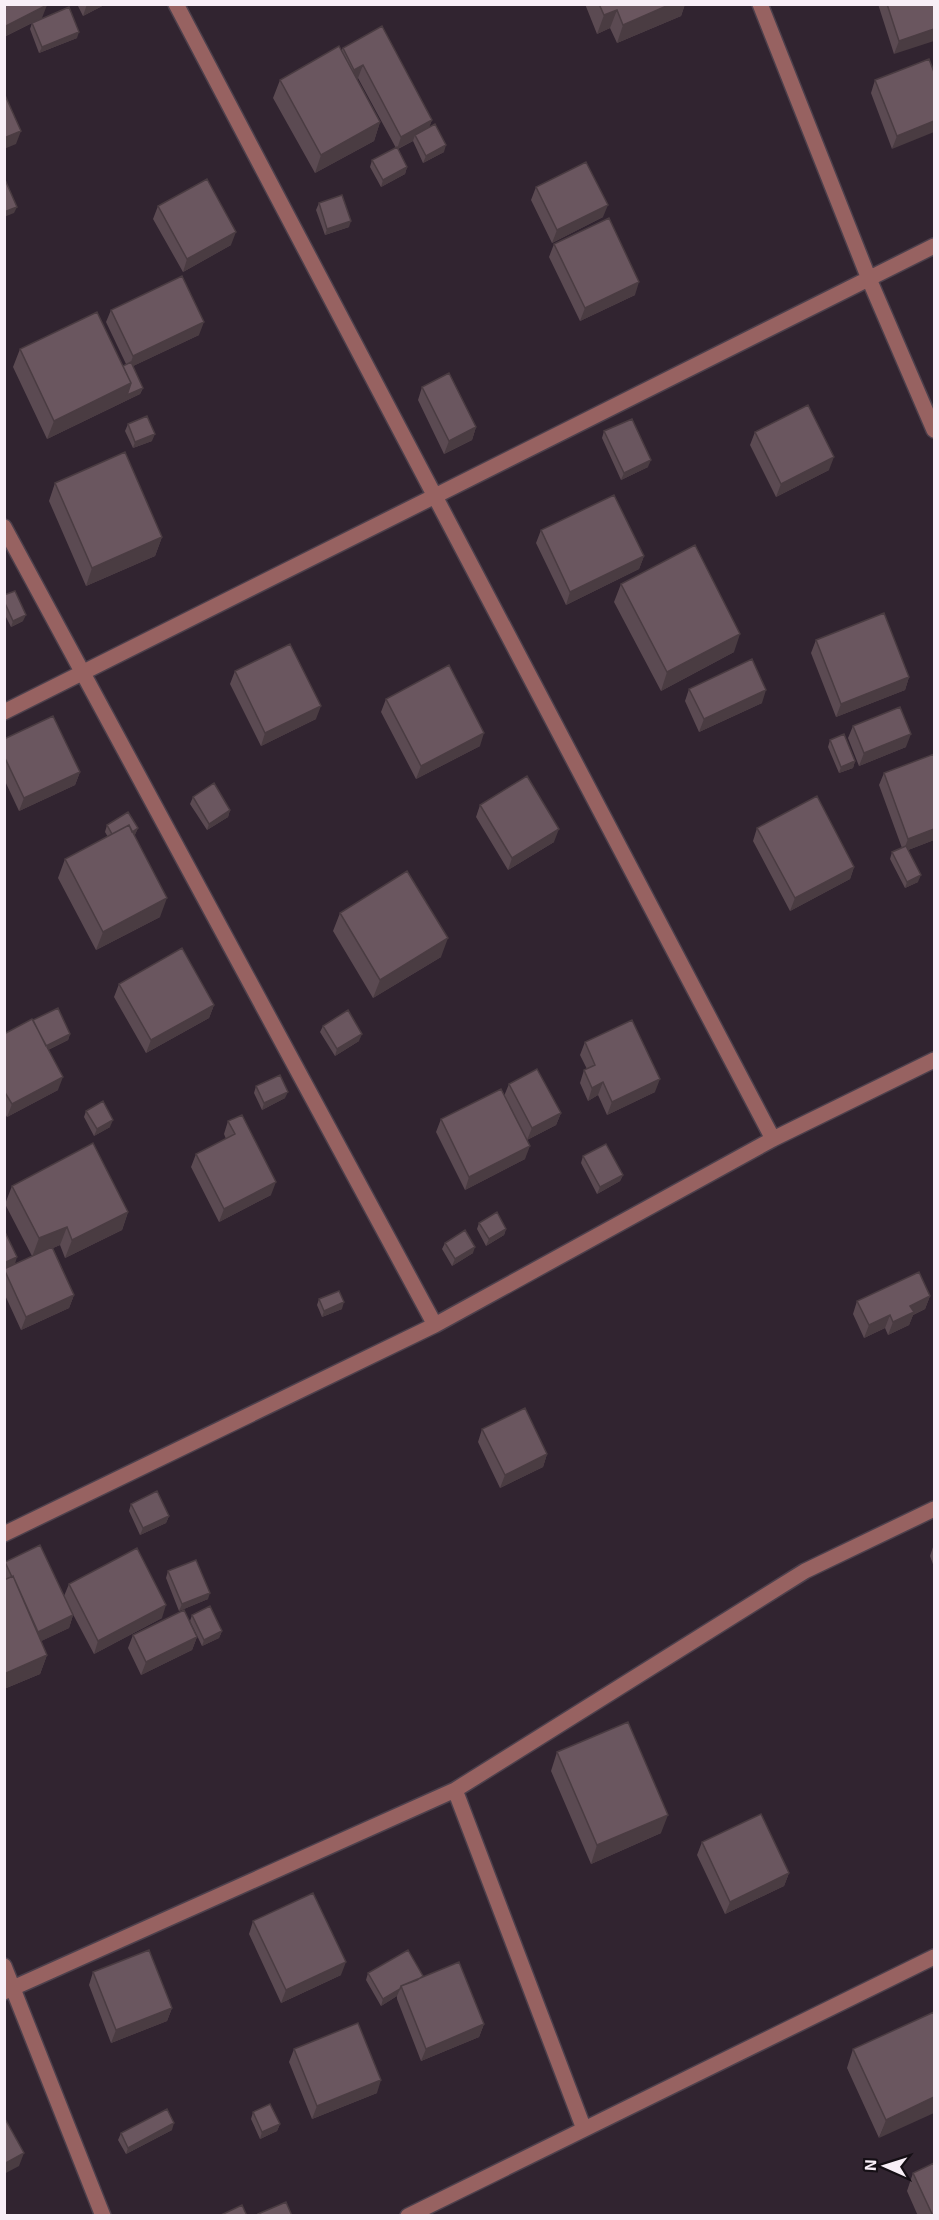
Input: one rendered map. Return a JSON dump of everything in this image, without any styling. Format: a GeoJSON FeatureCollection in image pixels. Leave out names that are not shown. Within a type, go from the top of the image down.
{"type":"FeatureCollection","features":[{"type":"Feature","properties":{"kind":"street"},"geometry":{"type":"LineString","coordinates":[[176,4],[773,1139]]}},
{"type":"Feature","properties":{"kind":"street"},"geometry":{"type":"LineString","coordinates":[[760,4],[869,279],[934,430]]}},
{"type":"Feature","properties":{"kind":"street"},"geometry":{"type":"LineString","coordinates":[[4,712],[934,246]]}},
{"type":"Feature","properties":{"kind":"street"},"geometry":{"type":"LineString","coordinates":[[4,527],[435,1325]]}},
{"type":"Feature","properties":{"kind":"street"},"geometry":{"type":"LineString","coordinates":[[4,1534],[435,1325],[773,1139],[934,1059]]}},
{"type":"Feature","properties":{"kind":"street"},"geometry":{"type":"LineString","coordinates":[[9,1990],[455,1790],[805,1571],[934,1509]]}},
{"type":"Feature","properties":{"kind":"street"},"geometry":{"type":"LineString","coordinates":[[455,1790],[584,2130]]}},
{"type":"Feature","properties":{"kind":"street"},"geometry":{"type":"LineString","coordinates":[[408,2216],[934,1957]]}},
{"type":"Feature","properties":{"kind":"street"},"geometry":{"type":"LineString","coordinates":[[4,1966],[9,1990],[103,2216]]}},
{"type":"Feature","properties":{"kind":"building"},"geometry":{"type":"Polygon","coordinates":[[[4,4],[47,4],[47,5],[4,27],[4,4]]]}},
{"type":"Feature","properties":{"kind":"building"},"geometry":{"type":"Polygon","coordinates":[[[599,4],[671,4],[623,25],[617,10],[604,15],[599,4]]]}},
{"type":"Feature","properties":{"kind":"building"},"geometry":{"type":"Polygon","coordinates":[[[887,4],[934,4],[934,29],[899,41],[887,4]]]}},
{"type":"Feature","properties":{"kind":"building"},"geometry":{"type":"Polygon","coordinates":[[[69,7],[79,32],[42,47],[32,23],[69,7]]]}},
{"type":"Feature","properties":{"kind":"building"},"geometry":{"type":"Polygon","coordinates":[[[382,26],[432,120],[401,137],[363,65],[354,70],[343,48],[382,26]]]}},
{"type":"Feature","properties":{"kind":"building"},"geometry":{"type":"Polygon","coordinates":[[[339,46],[380,122],[321,155],[280,80],[339,46]]]}},
{"type":"Feature","properties":{"kind":"building"},"geometry":{"type":"Polygon","coordinates":[[[929,59],[934,72],[934,121],[897,136],[875,80],[929,59]]]}},
{"type":"Feature","properties":{"kind":"building"},"geometry":{"type":"Polygon","coordinates":[[[4,93],[21,131],[4,138],[4,93]]]}},
{"type":"Feature","properties":{"kind":"building"},"geometry":{"type":"Polygon","coordinates":[[[435,124],[446,145],[426,156],[415,135],[435,124]]]}},
{"type":"Feature","properties":{"kind":"building"},"geometry":{"type":"Polygon","coordinates":[[[397,147],[407,167],[383,180],[372,160],[397,147]]]}},
{"type":"Feature","properties":{"kind":"building"},"geometry":{"type":"Polygon","coordinates":[[[586,162],[608,205],[557,230],[536,187],[586,162]]]}},
{"type":"Feature","properties":{"kind":"building"},"geometry":{"type":"Polygon","coordinates":[[[207,179],[236,232],[187,259],[158,206],[207,179]]]}},
{"type":"Feature","properties":{"kind":"building"},"geometry":{"type":"Polygon","coordinates":[[[6,182],[17,207],[4,212],[4,183],[6,182]]]}},
{"type":"Feature","properties":{"kind":"building"},"geometry":{"type":"Polygon","coordinates":[[[342,195],[351,221],[327,229],[319,203],[342,195]]]}},
{"type":"Feature","properties":{"kind":"building"},"geometry":{"type":"Polygon","coordinates":[[[609,218],[639,282],[585,308],[554,244],[609,218]]]}},
{"type":"Feature","properties":{"kind":"building"},"geometry":{"type":"Polygon","coordinates":[[[182,276],[204,322],[133,356],[111,310],[182,276]]]}},
{"type":"Feature","properties":{"kind":"building"},"geometry":{"type":"Polygon","coordinates":[[[97,312],[131,383],[54,421],[20,349],[97,312]]]}},
{"type":"Feature","properties":{"kind":"building"},"geometry":{"type":"Polygon","coordinates":[[[131,362],[143,388],[127,395],[131,383],[123,366],[131,362]]]}},
{"type":"Feature","properties":{"kind":"building"},"geometry":{"type":"Polygon","coordinates":[[[449,373],[476,427],[449,441],[422,387],[449,373]]]}},
{"type":"Feature","properties":{"kind":"building"},"geometry":{"type":"Polygon","coordinates":[[[808,405],[834,457],[781,484],[755,432],[808,405]]]}},
{"type":"Feature","properties":{"kind":"building"},"geometry":{"type":"Polygon","coordinates":[[[147,416],[155,434],[135,442],[128,424],[147,416]]]}},
{"type":"Feature","properties":{"kind":"building"},"geometry":{"type":"Polygon","coordinates":[[[632,419],[651,460],[624,473],[604,431],[632,419]]]}},
{"type":"Feature","properties":{"kind":"building"},"geometry":{"type":"Polygon","coordinates":[[[125,452],[162,537],[92,568],[55,483],[125,452]]]}},
{"type":"Feature","properties":{"kind":"building"},"geometry":{"type":"Polygon","coordinates":[[[614,495],[644,556],[570,592],[541,530],[614,495]]]}},
{"type":"Feature","properties":{"kind":"building"},"geometry":{"type":"Polygon","coordinates":[[[695,545],[740,634],[667,672],[621,584],[695,545]]]}},
{"type":"Feature","properties":{"kind":"building"},"geometry":{"type":"Polygon","coordinates":[[[15,591],[26,615],[13,621],[4,601],[4,595],[15,591]]]}},
{"type":"Feature","properties":{"kind":"building"},"geometry":{"type":"Polygon","coordinates":[[[884,613],[909,677],[841,704],[816,640],[884,613]]]}},
{"type":"Feature","properties":{"kind":"building"},"geometry":{"type":"Polygon","coordinates":[[[290,644],[321,706],[265,733],[235,671],[290,644]]]}},
{"type":"Feature","properties":{"kind":"building"},"geometry":{"type":"Polygon","coordinates":[[[752,659],[766,690],[704,719],[689,689],[752,659]]]}},
{"type":"Feature","properties":{"kind":"building"},"geometry":{"type":"Polygon","coordinates":[[[449,665],[484,733],[421,766],[386,699],[449,665]]]}},
{"type":"Feature","properties":{"kind":"building"},"geometry":{"type":"Polygon","coordinates":[[[900,707],[911,734],[864,753],[853,726],[900,707]]]}},
{"type":"Feature","properties":{"kind":"building"},"geometry":{"type":"Polygon","coordinates":[[[53,716],[80,772],[24,798],[4,756],[4,739],[53,716]]]}},
{"type":"Feature","properties":{"kind":"building"},"geometry":{"type":"Polygon","coordinates":[[[844,734],[855,761],[841,767],[830,740],[844,734]]]}},
{"type":"Feature","properties":{"kind":"building"},"geometry":{"type":"Polygon","coordinates":[[[934,754],[934,829],[908,839],[884,773],[934,754]]]}},
{"type":"Feature","properties":{"kind":"building"},"geometry":{"type":"Polygon","coordinates":[[[527,776],[559,829],[512,858],[480,805],[527,776]]]}},
{"type":"Feature","properties":{"kind":"building"},"geometry":{"type":"Polygon","coordinates":[[[214,783],[230,810],[209,824],[193,797],[214,783]]]}},
{"type":"Feature","properties":{"kind":"building"},"geometry":{"type":"Polygon","coordinates":[[[817,796],[854,867],[795,898],[757,828],[817,796]]]}},
{"type":"Feature","properties":{"kind":"building"},"geometry":{"type":"Polygon","coordinates":[[[128,812],[138,828],[132,832],[129,825],[112,834],[107,825],[128,812]]]}},
{"type":"Feature","properties":{"kind":"building"},"geometry":{"type":"Polygon","coordinates":[[[129,825],[167,898],[103,932],[65,859],[129,825]]]}},
{"type":"Feature","properties":{"kind":"building"},"geometry":{"type":"Polygon","coordinates":[[[906,846],[921,875],[907,882],[892,852],[906,846]]]}},
{"type":"Feature","properties":{"kind":"building"},"geometry":{"type":"Polygon","coordinates":[[[407,871],[448,938],[380,980],[340,913],[407,871]]]}},
{"type":"Feature","properties":{"kind":"building"},"geometry":{"type":"Polygon","coordinates":[[[182,948],[214,1005],[151,1040],[119,984],[182,948]]]}},
{"type":"Feature","properties":{"kind":"building"},"geometry":{"type":"Polygon","coordinates":[[[58,1008],[70,1034],[46,1046],[33,1020],[58,1008]]]}},
{"type":"Feature","properties":{"kind":"building"},"geometry":{"type":"Polygon","coordinates":[[[348,1010],[362,1034],[337,1049],[323,1026],[348,1010]]]}},
{"type":"Feature","properties":{"kind":"building"},"geometry":{"type":"Polygon","coordinates":[[[32,1019],[63,1077],[12,1104],[4,1091],[4,1034],[32,1019]]]}},
{"type":"Feature","properties":{"kind":"building"},"geometry":{"type":"Polygon","coordinates":[[[632,1020],[660,1079],[612,1102],[603,1082],[592,1088],[584,1070],[595,1065],[585,1042],[632,1020]]]}},
{"type":"Feature","properties":{"kind":"building"},"geometry":{"type":"Polygon","coordinates":[[[537,1069],[561,1113],[532,1128],[509,1084],[537,1069]]]}},
{"type":"Feature","properties":{"kind":"building"},"geometry":{"type":"Polygon","coordinates":[[[280,1075],[288,1092],[264,1103],[256,1086],[280,1075]]]}},
{"type":"Feature","properties":{"kind":"building"},"geometry":{"type":"Polygon","coordinates":[[[501,1089],[530,1146],[469,1177],[441,1119],[501,1089]]]}},
{"type":"Feature","properties":{"kind":"building"},"geometry":{"type":"Polygon","coordinates":[[[103,1101],[113,1120],[97,1129],[86,1111],[103,1101]]]}},
{"type":"Feature","properties":{"kind":"building"},"geometry":{"type":"Polygon","coordinates":[[[242,1115],[276,1182],[224,1209],[196,1154],[235,1134],[228,1121],[242,1115]]]}},
{"type":"Feature","properties":{"kind":"building"},"geometry":{"type":"Polygon","coordinates":[[[93,1143],[128,1212],[72,1240],[67,1227],[39,1238],[12,1186],[93,1143]]]}},
{"type":"Feature","properties":{"kind":"building"},"geometry":{"type":"Polygon","coordinates":[[[606,1144],[623,1175],[600,1187],[583,1156],[606,1144]]]}},
{"type":"Feature","properties":{"kind":"building"},"geometry":{"type":"Polygon","coordinates":[[[497,1212],[506,1229],[489,1239],[479,1223],[497,1212]]]}},
{"type":"Feature","properties":{"kind":"building"},"geometry":{"type":"Polygon","coordinates":[[[4,1230],[17,1257],[4,1263],[4,1230]]]}},
{"type":"Feature","properties":{"kind":"building"},"geometry":{"type":"Polygon","coordinates":[[[465,1230],[475,1247],[455,1259],[445,1243],[465,1230]]]}},
{"type":"Feature","properties":{"kind":"building"},"geometry":{"type":"Polygon","coordinates":[[[52,1247],[74,1295],[26,1317],[4,1269],[52,1247]]]}},
{"type":"Feature","properties":{"kind":"building"},"geometry":{"type":"Polygon","coordinates":[[[919,1272],[930,1296],[910,1306],[914,1312],[893,1322],[890,1315],[869,1325],[857,1301],[919,1272]]]}},
{"type":"Feature","properties":{"kind":"building"},"geometry":{"type":"Polygon","coordinates":[[[339,1291],[344,1302],[324,1311],[319,1299],[339,1291]]]}},
{"type":"Feature","properties":{"kind":"building"},"geometry":{"type":"Polygon","coordinates":[[[525,1408],[547,1454],[505,1475],[482,1429],[525,1408]]]}},
{"type":"Feature","properties":{"kind":"building"},"geometry":{"type":"Polygon","coordinates":[[[157,1491],[169,1516],[143,1528],[131,1504],[157,1491]]]}},
{"type":"Feature","properties":{"kind":"building"},"geometry":{"type":"Polygon","coordinates":[[[40,1545],[73,1615],[38,1632],[5,1562],[40,1545]]]}},
{"type":"Feature","properties":{"kind":"building"},"geometry":{"type":"Polygon","coordinates":[[[137,1548],[166,1605],[98,1641],[69,1584],[137,1548]]]}},
{"type":"Feature","properties":{"kind":"building"},"geometry":{"type":"Polygon","coordinates":[[[196,1560],[210,1593],[182,1604],[168,1571],[196,1560]]]}},
{"type":"Feature","properties":{"kind":"building"},"geometry":{"type":"Polygon","coordinates":[[[13,1576],[47,1655],[4,1674],[4,1580],[13,1576]]]}},
{"type":"Feature","properties":{"kind":"building"},"geometry":{"type":"Polygon","coordinates":[[[210,1606],[222,1631],[204,1640],[192,1615],[210,1606]]]}},
{"type":"Feature","properties":{"kind":"building"},"geometry":{"type":"Polygon","coordinates":[[[184,1610],[197,1637],[146,1662],[133,1635],[184,1610]]]}},
{"type":"Feature","properties":{"kind":"building"},"geometry":{"type":"Polygon","coordinates":[[[628,1722],[668,1815],[597,1845],[557,1752],[628,1722]]]}},
{"type":"Feature","properties":{"kind":"building"},"geometry":{"type":"Polygon","coordinates":[[[761,1814],[789,1873],[730,1902],[702,1842],[761,1814]]]}},
{"type":"Feature","properties":{"kind":"building"},"geometry":{"type":"Polygon","coordinates":[[[313,1893],[346,1962],[286,1990],[253,1921],[313,1893]]]}},
{"type":"Feature","properties":{"kind":"building"},"geometry":{"type":"Polygon","coordinates":[[[149,1950],[172,2008],[116,2030],[93,1972],[149,1950]]]}},
{"type":"Feature","properties":{"kind":"building"},"geometry":{"type":"Polygon","coordinates":[[[408,1950],[423,1976],[401,1986],[400,1989],[383,1999],[368,1973],[408,1950]]]}},
{"type":"Feature","properties":{"kind":"building"},"geometry":{"type":"Polygon","coordinates":[[[459,1962],[484,2024],[426,2049],[401,1986],[459,1962]]]}},
{"type":"Feature","properties":{"kind":"building"},"geometry":{"type":"Polygon","coordinates":[[[934,2012],[934,2097],[886,2120],[853,2049],[934,2012]]]}},
{"type":"Feature","properties":{"kind":"building"},"geometry":{"type":"Polygon","coordinates":[[[358,2023],[381,2080],[317,2106],[294,2049],[358,2023]]]}},
{"type":"Feature","properties":{"kind":"building"},"geometry":{"type":"Polygon","coordinates":[[[270,2104],[280,2124],[262,2132],[253,2112],[270,2104]]]}},
{"type":"Feature","properties":{"kind":"building"},"geometry":{"type":"Polygon","coordinates":[[[167,2109],[174,2123],[128,2148],[121,2133],[167,2109]]]}},
{"type":"Feature","properties":{"kind":"building"},"geometry":{"type":"Polygon","coordinates":[[[4,2117],[24,2153],[4,2164],[4,2117]]]}},
{"type":"Feature","properties":{"kind":"building"},"geometry":{"type":"Polygon","coordinates":[[[934,2163],[934,2216],[933,2216],[913,2173],[934,2163]]]}},
{"type":"Feature","properties":{"kind":"building"},"geometry":{"type":"Polygon","coordinates":[[[286,2202],[292,2216],[259,2216],[258,2214],[286,2202]]]}},
{"type":"Feature","properties":{"kind":"building"},"geometry":{"type":"Polygon","coordinates":[[[242,2205],[247,2216],[219,2216],[242,2205]]]}}]}
